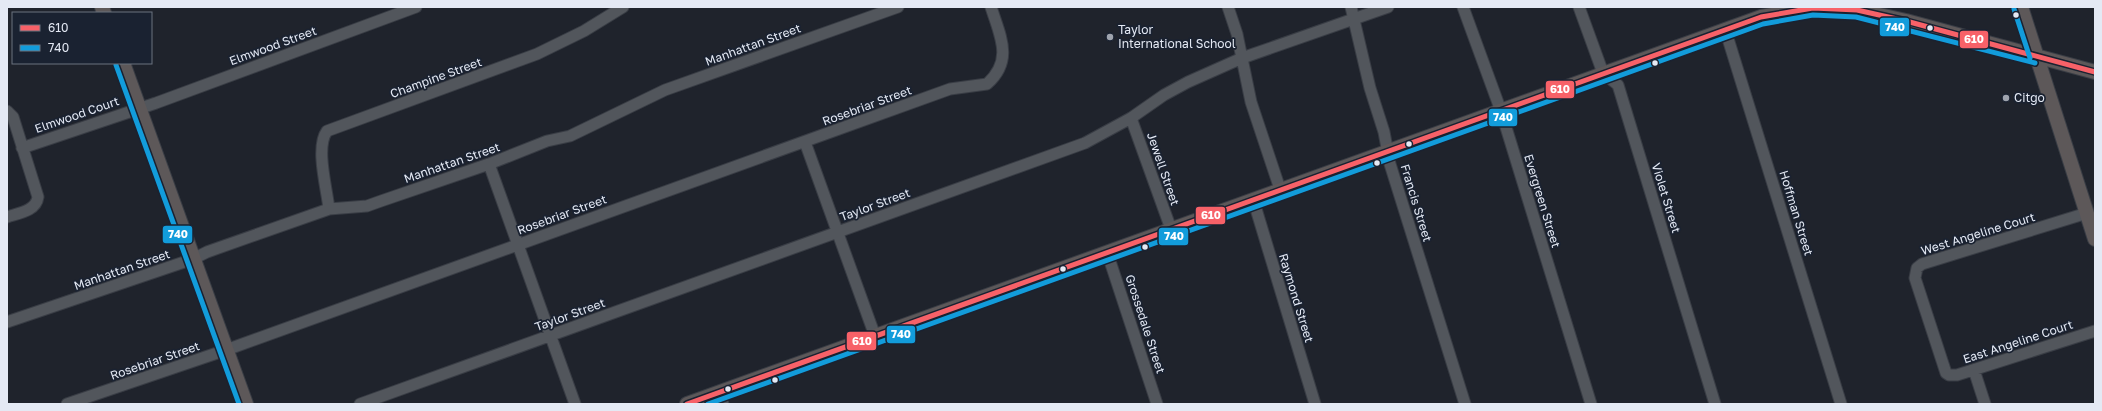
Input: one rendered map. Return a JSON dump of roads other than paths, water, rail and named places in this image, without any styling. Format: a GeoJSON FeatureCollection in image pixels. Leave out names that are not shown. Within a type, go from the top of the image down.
{"type":"FeatureCollection","features":[{"type":"Feature","properties":{"kind":"main road"},"geometry":{"type":"LineString","coordinates":[[2021,7],[2095,239]]}},
{"type":"Feature","properties":{"kind":"main road"},"geometry":{"type":"LineString","coordinates":[[687,404],[721,398],[875,336],[1387,150],[1501,111],[1761,17],[1789,11],[1832,8],[1878,14],[2095,72]]}},
{"type":"Feature","properties":{"kind":"main road"},"geometry":{"type":"LineString","coordinates":[[123,64],[246,404]]}},
{"type":"Feature","properties":{"kind":"street","name":"Elmwood Street"},"geometry":{"type":"LineString","coordinates":[[140,108],[416,7]]}},
{"type":"Feature","properties":{"kind":"street","name":"Champine Street"},"geometry":{"type":"LineString","coordinates":[[330,209],[322,153],[323,136],[327,131],[334,127],[502,68],[537,54],[584,31],[623,7]]}},
{"type":"Feature","properties":{"kind":"street","name":"Manhattan Street"},"geometry":{"type":"LineString","coordinates":[[7,322],[193,259],[207,252],[330,209],[367,206],[489,164],[547,141],[570,136],[664,90],[898,7]]}},
{"type":"Feature","properties":{"kind":"street","name":"Rosebriar Street"},"geometry":{"type":"LineString","coordinates":[[67,404],[226,350],[950,90],[987,84],[1001,67],[1004,54],[991,7]]}},
{"type":"Feature","properties":{"kind":"street"},"geometry":{"type":"LineString","coordinates":[[1228,7],[1237,34],[1251,102],[1280,190]]}},
{"type":"Feature","properties":{"kind":"street","name":"Francis Street"},"geometry":{"type":"LineString","coordinates":[[1351,7],[1361,53],[1384,132],[1390,164],[1465,404]]}},
{"type":"Feature","properties":{"kind":"street","name":"Taylor Street"},"geometry":{"type":"LineString","coordinates":[[360,404],[1084,143],[1131,118],[1172,90],[1242,58],[1388,7]]}},
{"type":"Feature","properties":{"kind":"street","name":"Evergreen Street"},"geometry":{"type":"LineString","coordinates":[[1463,7],[1501,111],[1591,404]]}},
{"type":"Feature","properties":{"kind":"street"},"geometry":{"type":"LineString","coordinates":[[1579,7],[1603,73]]}},
{"type":"Feature","properties":{"kind":"street","name":"Hoffman Street"},"geometry":{"type":"LineString","coordinates":[[1725,29],[1841,404]]}},
{"type":"Feature","properties":{"kind":"street","name":"Violet Street"},"geometry":{"type":"LineString","coordinates":[[1603,73],[1618,85],[1715,404]]}},
{"type":"Feature","properties":{"kind":"street","name":"Elmwood Court"},"geometry":{"type":"LineString","coordinates":[[22,148],[140,108]]}},
{"type":"Feature","properties":{"kind":"street","name":"Elmwood Court"},"geometry":{"type":"LineString","coordinates":[[7,111],[13,117],[38,193],[37,202],[31,209],[7,217]]}},
{"type":"Feature","properties":{"kind":"street","name":"Jewell Street"},"geometry":{"type":"LineString","coordinates":[[1131,118],[1171,229]]}},
{"type":"Feature","properties":{"kind":"street"},"geometry":{"type":"LineString","coordinates":[[806,142],[875,336]]}},
{"type":"Feature","properties":{"kind":"street"},"geometry":{"type":"LineString","coordinates":[[489,164],[576,404]]}},
{"type":"Feature","properties":{"kind":"street","name":"Raymond Street"},"geometry":{"type":"LineString","coordinates":[[1253,199],[1315,404]]}},
{"type":"Feature","properties":{"kind":"street","name":"West Angeline Court"},"geometry":{"type":"LineString","coordinates":[[1948,375],[1946,373],[1915,278],[1917,268],[1922,264],[2087,213]]}},
{"type":"Feature","properties":{"kind":"street","name":"Grossedale Street"},"geometry":{"type":"LineString","coordinates":[[1107,252],[1154,403]]}},
{"type":"Feature","properties":{"kind":"street","name":"East Angeline Court"},"geometry":{"type":"LineString","coordinates":[[1948,375],[1957,375],[1974,370],[2095,331]]}},
{"type":"Feature","properties":{"kind":"street"},"geometry":{"type":"LineString","coordinates":[[1974,370],[1984,404]]}},
{"type":"Feature","properties":{"kind":"place","name":"Taylor International School"},"geometry":{"type":"Point","coordinates":[1110,37]}},
{"type":"Feature","properties":{"kind":"place","name":"Citgo"},"geometry":{"type":"Point","coordinates":[2006,98]}}]}
